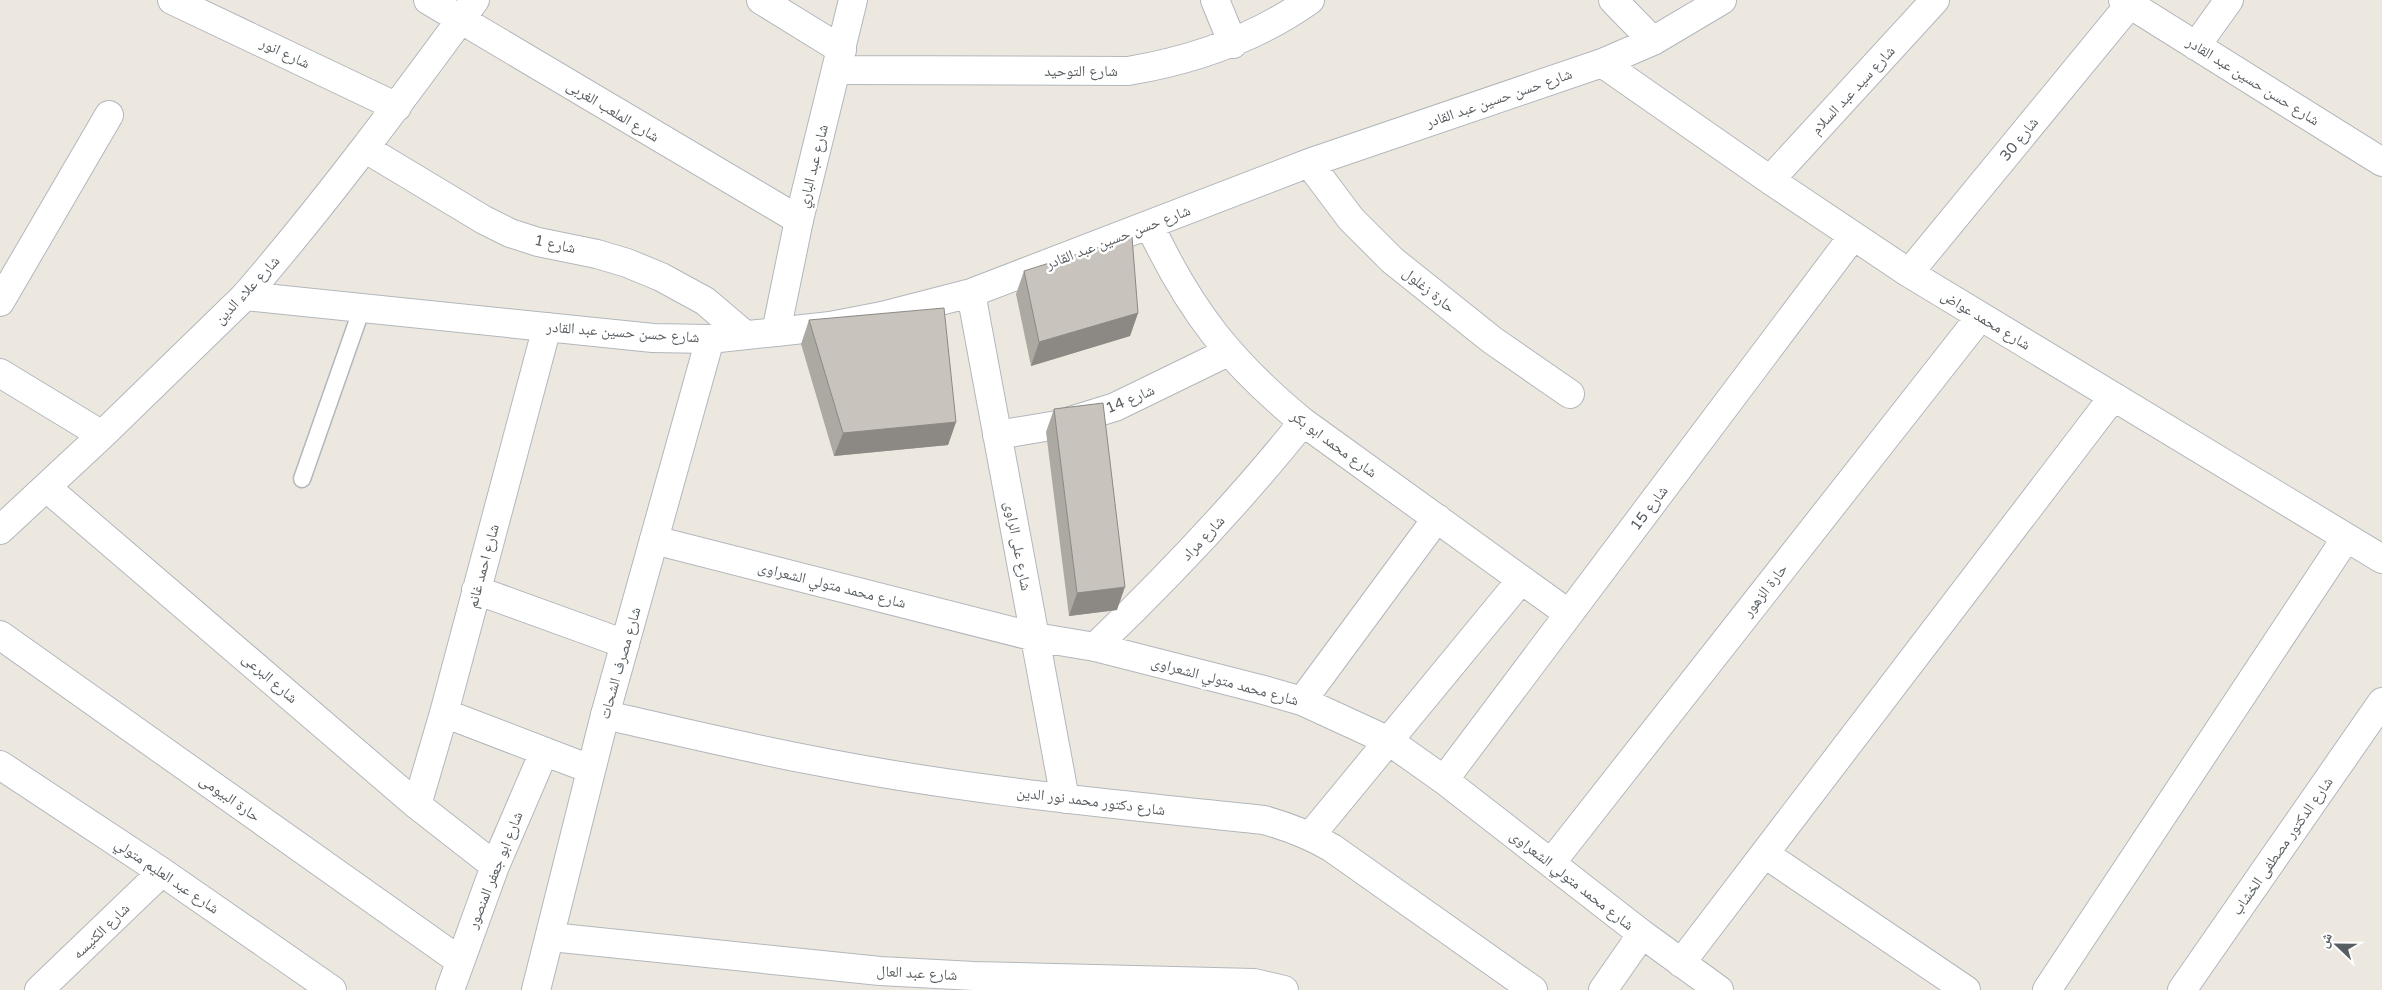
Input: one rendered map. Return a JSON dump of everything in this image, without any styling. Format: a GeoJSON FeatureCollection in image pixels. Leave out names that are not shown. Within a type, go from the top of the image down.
{"type":"FeatureCollection","features":[{"type":"Feature","properties":{"kind":"street","name":"شارع انور"},"geometry":{"type":"LineString","coordinates":[[172,0],[397,107]]}},
{"type":"Feature","properties":{"kind":"street","name":"شارع الملعب الغربى"},"geometry":{"type":"LineString","coordinates":[[428,0],[468,10],[799,220]]}},
{"type":"Feature","properties":{"kind":"street"},"geometry":{"type":"LineString","coordinates":[[761,0],[839,60]]}},
{"type":"Feature","properties":{"kind":"street","name":"شارع عبد الباري"},"geometry":{"type":"LineString","coordinates":[[776,332],[799,220],[853,0]]}},
{"type":"Feature","properties":{"kind":"street"},"geometry":{"type":"LineString","coordinates":[[1215,0],[1233,44]]}},
{"type":"Feature","properties":{"kind":"street","name":"شارع التوحيد"},"geometry":{"type":"LineString","coordinates":[[839,60],[1128,71],[1164,65],[1233,44],[1264,29],[1310,0]]}},
{"type":"Feature","properties":{"kind":"street"},"geometry":{"type":"LineString","coordinates":[[1613,0],[1653,41]]}},
{"type":"Feature","properties":{"kind":"street","name":"شارع حسن حسين عبد القادر"},"geometry":{"type":"LineString","coordinates":[[245,296],[653,338],[710,338],[745,335],[874,317],[971,294],[1309,163],[1602,63],[1653,41],[1722,0]]}},
{"type":"Feature","properties":{"kind":"street","name":"شارع سيد عبد السلام"},"geometry":{"type":"LineString","coordinates":[[1770,180],[1935,0]]}},
{"type":"Feature","properties":{"kind":"street"},"geometry":{"type":"LineString","coordinates":[[2196,46],[2229,0]]}},
{"type":"Feature","properties":{"kind":"street","name":"شارع حسن حسين عبد القادر"},"geometry":{"type":"LineString","coordinates":[[2127,2],[2381,159]]}},
{"type":"Feature","properties":{"kind":"street","name":"شارع 30"},"geometry":{"type":"LineString","coordinates":[[1909,273],[2127,2]]}},
{"type":"Feature","properties":{"kind":"street","name":"شارع علاء الدين"},"geometry":{"type":"LineString","coordinates":[[0,530],[47,488],[245,296],[305,227],[366,149],[468,10]]}},
{"type":"Feature","properties":{"kind":"street","name":"شارع محمد عواض"},"geometry":{"type":"LineString","coordinates":[[1602,63],[1770,180],[1909,273],[2382,559]]}},
{"type":"Feature","properties":{"kind":"street"},"geometry":{"type":"LineString","coordinates":[[0,302],[109,115]]}},
{"type":"Feature","properties":{"kind":"street","name":"شارع 1"},"geometry":{"type":"LineString","coordinates":[[366,149],[484,220],[510,233],[538,242],[597,254],[661,277],[704,301],[745,335]]}},
{"type":"Feature","properties":{"kind":"street","name":"حارة زغلول"},"geometry":{"type":"LineString","coordinates":[[1309,163],[1351,219],[1392,260],[1492,340],[1570,394]]}},
{"type":"Feature","properties":{"kind":"street","name":"شارع محمد ابو بكر"},"geometry":{"type":"LineString","coordinates":[[1150,226],[1176,279],[1197,312],[1228,352],[1263,389],[1303,422],[1569,614]]}},
{"type":"Feature","properties":{"kind":"street","name":"شارع 15"},"geometry":{"type":"LineString","coordinates":[[1444,780],[1853,236]]}},
{"type":"Feature","properties":{"kind":"street","name":"شارع على الراوى"},"geometry":{"type":"LineString","coordinates":[[971,294],[1065,799]]}},
{"type":"Feature","properties":{"kind":"street","name":"حارة الزهور"},"geometry":{"type":"LineString","coordinates":[[1551,863],[1980,317]]}},
{"type":"Feature","properties":{"kind":"street","name":"شارع احمد غانم"},"geometry":{"type":"LineString","coordinates":[[417,804],[444,714],[547,327]]}},
{"type":"Feature","properties":{"kind":"street","name":"شارع مصرف الشحات"},"geometry":{"type":"LineString","coordinates":[[536,990],[551,937],[590,769],[710,338]]}},
{"type":"Feature","properties":{"kind":"street","name":"شارع 14"},"geometry":{"type":"LineString","coordinates":[[998,435],[1057,425],[1115,407],[1228,352]]}},
{"type":"Feature","properties":{"kind":"street"},"geometry":{"type":"LineString","coordinates":[[0,373],[102,435]]}},
{"type":"Feature","properties":{"kind":"street"},"geometry":{"type":"LineString","coordinates":[[1681,964],[2113,397]]}},
{"type":"Feature","properties":{"kind":"street","name":"شارع مراد"},"geometry":{"type":"LineString","coordinates":[[1095,647],[1203,539],[1255,482],[1303,422]]}},
{"type":"Feature","properties":{"kind":"street","name":"شارع البرعى"},"geometry":{"type":"LineString","coordinates":[[47,488],[417,804],[495,866]]}},
{"type":"Feature","properties":{"kind":"street"},"geometry":{"type":"LineString","coordinates":[[1302,701],[1437,518]]}},
{"type":"Feature","properties":{"kind":"street"},"geometry":{"type":"LineString","coordinates":[[2047,990],[2346,538]]}},
{"type":"Feature","properties":{"kind":"street","name":"شارع محمد متولي الشعراوى"},"geometry":{"type":"LineString","coordinates":[[654,540],[1035,637],[1095,647],[1200,672],[1302,701],[1389,741],[1444,780],[1681,964],[1719,990]]}},
{"type":"Feature","properties":{"kind":"street"},"geometry":{"type":"LineString","coordinates":[[1311,835],[1521,580]]}},
{"type":"Feature","properties":{"kind":"street"},"geometry":{"type":"LineString","coordinates":[[476,590],[626,644]]}},
{"type":"Feature","properties":{"kind":"street","name":"حارة البيومى"},"geometry":{"type":"LineString","coordinates":[[0,635],[460,961]]}},
{"type":"Feature","properties":{"kind":"street","name":"شارع الدكتور مصطفى الخشاب"},"geometry":{"type":"LineString","coordinates":[[2182,990],[2382,702]]}},
{"type":"Feature","properties":{"kind":"street"},"geometry":{"type":"LineString","coordinates":[[444,714],[590,769]]}},
{"type":"Feature","properties":{"kind":"street","name":"شارع دكتور محمد نور الدين"},"geometry":{"type":"LineString","coordinates":[[605,715],[812,760],[1065,799],[1264,820],[1311,835],[1332,848],[1533,990]]}},
{"type":"Feature","properties":{"kind":"street","name":"شارع ابو جعفر المنصور"},"geometry":{"type":"LineString","coordinates":[[450,990],[495,866],[544,752]]}},
{"type":"Feature","properties":{"kind":"street","name":"شارع عبد العليم متولي"},"geometry":{"type":"LineString","coordinates":[[3,772],[162,872],[332,990]]}},
{"type":"Feature","properties":{"kind":"street"},"geometry":{"type":"LineString","coordinates":[[1764,854],[1966,990]]}},
{"type":"Feature","properties":{"kind":"street","name":"شارع الكنيسه"},"geometry":{"type":"LineString","coordinates":[[39,990],[162,872]]}},
{"type":"Feature","properties":{"kind":"street"},"geometry":{"type":"LineString","coordinates":[[1603,990],[1642,934]]}},
{"type":"Feature","properties":{"kind":"street","name":"شارع عبد العال"},"geometry":{"type":"LineString","coordinates":[[551,937],[880,971],[974,976],[1254,983],[1284,990]]}},
{"type":"Feature","properties":{"kind":"lane"},"geometry":{"type":"LineString","coordinates":[[302,479],[362,308]]}},
{"type":"Feature","properties":{"kind":"building"},"geometry":{"type":"Polygon","coordinates":[[[1132,237],[1138,313],[1039,342],[1024,271],[1132,237]]]}},
{"type":"Feature","properties":{"kind":"building"},"geometry":{"type":"Polygon","coordinates":[[[944,308],[956,422],[843,433],[809,320],[944,308]]]}},
{"type":"Feature","properties":{"kind":"building"},"geometry":{"type":"Polygon","coordinates":[[[1103,403],[1125,587],[1077,593],[1054,409],[1103,403]]]}}]}
